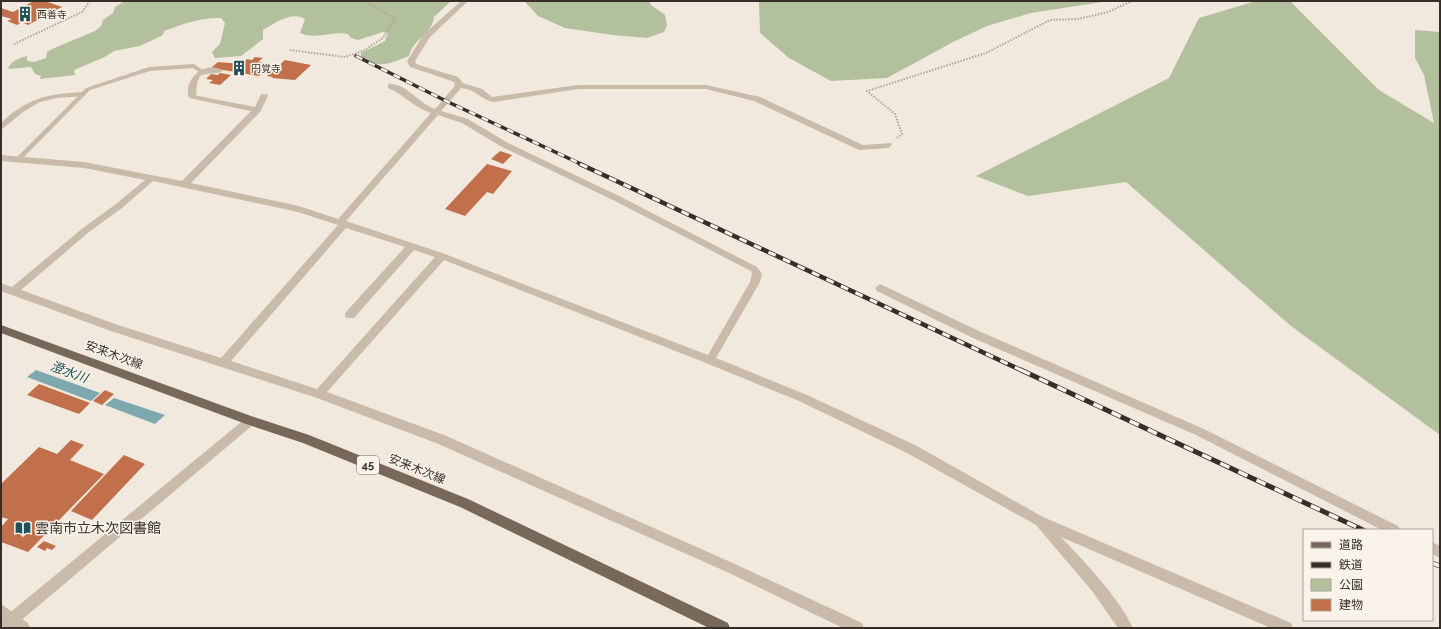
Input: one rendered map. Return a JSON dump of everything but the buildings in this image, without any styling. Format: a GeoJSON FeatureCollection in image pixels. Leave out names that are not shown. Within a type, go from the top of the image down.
{"type":"FeatureCollection","features":[{"type":"Feature","properties":{"kind":"main road","name":"安来木次線"},"geometry":{"type":"LineString","coordinates":[[1,329],[250,421],[305,439],[464,503],[723,628]]}},
{"type":"Feature","properties":{"kind":"street"},"geometry":{"type":"LineString","coordinates":[[459,85],[458,80],[413,65],[411,61],[427,36],[465,1]]}},
{"type":"Feature","properties":{"kind":"street"},"geometry":{"type":"LineString","coordinates":[[219,71],[201,71],[194,79],[192,96],[257,110]]}},
{"type":"Feature","properties":{"kind":"street"},"geometry":{"type":"LineString","coordinates":[[223,363],[459,85]]}},
{"type":"Feature","properties":{"kind":"street"},"geometry":{"type":"LineString","coordinates":[[459,85],[471,86],[482,90],[489,99],[493,100],[578,87],[706,87],[757,99],[862,148],[888,145]]}},
{"type":"Feature","properties":{"kind":"street"},"geometry":{"type":"LineString","coordinates":[[391,86],[403,91],[418,105],[436,113],[465,121],[504,145],[618,199],[754,270],[757,278],[710,360]]}},
{"type":"Feature","properties":{"kind":"street"},"geometry":{"type":"LineString","coordinates":[[1,127],[18,110],[36,100],[52,96],[82,94]]}},
{"type":"Feature","properties":{"kind":"street"},"geometry":{"type":"LineString","coordinates":[[185,184],[257,110],[264,96]]}},
{"type":"Feature","properties":{"kind":"street"},"geometry":{"type":"LineString","coordinates":[[1,158],[84,165],[185,184],[291,208],[442,256],[710,360],[803,398],[911,449],[1039,521],[1286,628]]}},
{"type":"Feature","properties":{"kind":"street"},"geometry":{"type":"LineString","coordinates":[[14,291],[86,230],[119,206],[152,178]]}},
{"type":"Feature","properties":{"kind":"street"},"geometry":{"type":"LineString","coordinates":[[350,314],[412,246]]}},
{"type":"Feature","properties":{"kind":"street"},"geometry":{"type":"LineString","coordinates":[[319,394],[442,256]]}},
{"type":"Feature","properties":{"kind":"street"},"geometry":{"type":"LineString","coordinates":[[1,288],[14,291],[115,328],[319,394],[433,437],[530,478],[732,568],[857,628]]}},
{"type":"Feature","properties":{"kind":"street"},"geometry":{"type":"LineString","coordinates":[[880,288],[984,339],[1200,432],[1392,529]]}},
{"type":"Feature","properties":{"kind":"street"},"geometry":{"type":"LineString","coordinates":[[2,628],[18,623],[250,421]]}},
{"type":"Feature","properties":{"kind":"street"},"geometry":{"type":"LineString","coordinates":[[1039,521],[1087,573],[1113,607],[1126,628]]}},
{"type":"Feature","properties":{"kind":"street"},"geometry":{"type":"LineString","coordinates":[[1,611],[18,623]]}},
{"type":"Feature","properties":{"kind":"lane"},"geometry":{"type":"LineString","coordinates":[[18,159],[88,89],[149,69],[194,66],[201,71]]}},
{"type":"Feature","properties":{"kind":"path"},"geometry":{"type":"LineString","coordinates":[[14,44],[82,12],[90,1]]}},
{"type":"Feature","properties":{"kind":"path"},"geometry":{"type":"LineString","coordinates":[[290,50],[346,57],[377,42],[383,38],[395,20],[366,1]]}},
{"type":"Feature","properties":{"kind":"path"},"geometry":{"type":"LineString","coordinates":[[888,145],[902,134],[895,114],[867,92],[986,53],[1050,20],[1078,19],[1108,12],[1132,1]]}},
{"type":"Feature","properties":{"kind":"green space"},"geometry":{"type":"Polygon","coordinates":[[[125,1],[451,1],[434,17],[430,28],[414,45],[409,56],[385,64],[368,61],[361,57],[361,53],[385,41],[388,33],[383,32],[358,40],[351,38],[348,34],[342,33],[318,36],[306,35],[300,33],[305,19],[294,16],[278,21],[263,30],[263,39],[241,56],[215,58],[212,52],[220,44],[225,23],[221,18],[214,18],[199,20],[164,31],[163,35],[140,46],[114,51],[105,57],[74,70],[75,75],[40,79],[41,76],[35,74],[31,67],[8,69],[13,62],[18,59],[27,56],[27,61],[34,62],[46,58],[47,52],[52,49],[95,31],[101,26],[103,20],[113,13],[115,7],[125,1]]]}},
{"type":"Feature","properties":{"kind":"green space"},"geometry":{"type":"Polygon","coordinates":[[[524,1],[649,1],[651,5],[665,15],[667,25],[664,32],[647,38],[565,28],[538,16],[524,1]]]}},
{"type":"Feature","properties":{"kind":"green space"},"geometry":{"type":"Polygon","coordinates":[[[759,1],[1108,1],[1031,13],[987,26],[953,42],[887,78],[831,81],[789,58],[760,33],[759,1]]]}},
{"type":"Feature","properties":{"kind":"green space"},"geometry":{"type":"Polygon","coordinates":[[[1256,1],[1290,1],[1379,90],[1434,123],[1424,75],[1415,58],[1415,30],[1440,32],[1440,435],[1291,326],[1126,182],[1028,196],[976,176],[1169,78],[1199,18],[1256,1]]]}},
{"type":"Feature","properties":{"kind":"water"},"geometry":{"type":"Polygon","coordinates":[[[36,370],[100,393],[91,401],[27,377],[36,370]]]}},
{"type":"Feature","properties":{"kind":"water"},"geometry":{"type":"Polygon","coordinates":[[[114,398],[165,415],[155,424],[105,405],[114,398]]]}},
{"type":"Feature","properties":{"kind":"railway"},"geometry":{"type":"LineString","coordinates":[[356,56],[446,101],[583,165]]}},
{"type":"Feature","properties":{"kind":"railway"},"geometry":{"type":"LineString","coordinates":[[580,164],[1023,371]]}},
{"type":"Feature","properties":{"kind":"railway"},"geometry":{"type":"LineString","coordinates":[[1021,370],[1361,529]]}},
{"type":"Feature","properties":{"kind":"railway"},"geometry":{"type":"LineString","coordinates":[[1433,563],[1440,566]]}},
{"type":"Feature","properties":{"kind":"place","name":"西善寺"},"geometry":{"type":"Point","coordinates":[25,14]}},
{"type":"Feature","properties":{"kind":"place","name":"円覚寺"},"geometry":{"type":"Point","coordinates":[239,68]}},
{"type":"Feature","properties":{"kind":"place","name":"雲南市立木次図書館"},"geometry":{"type":"Point","coordinates":[23,528]}},
{"type":"Feature","properties":{"kind":"water label","name":"澄水川"},"geometry":{"type":"Point","coordinates":[69,372]}}]}
